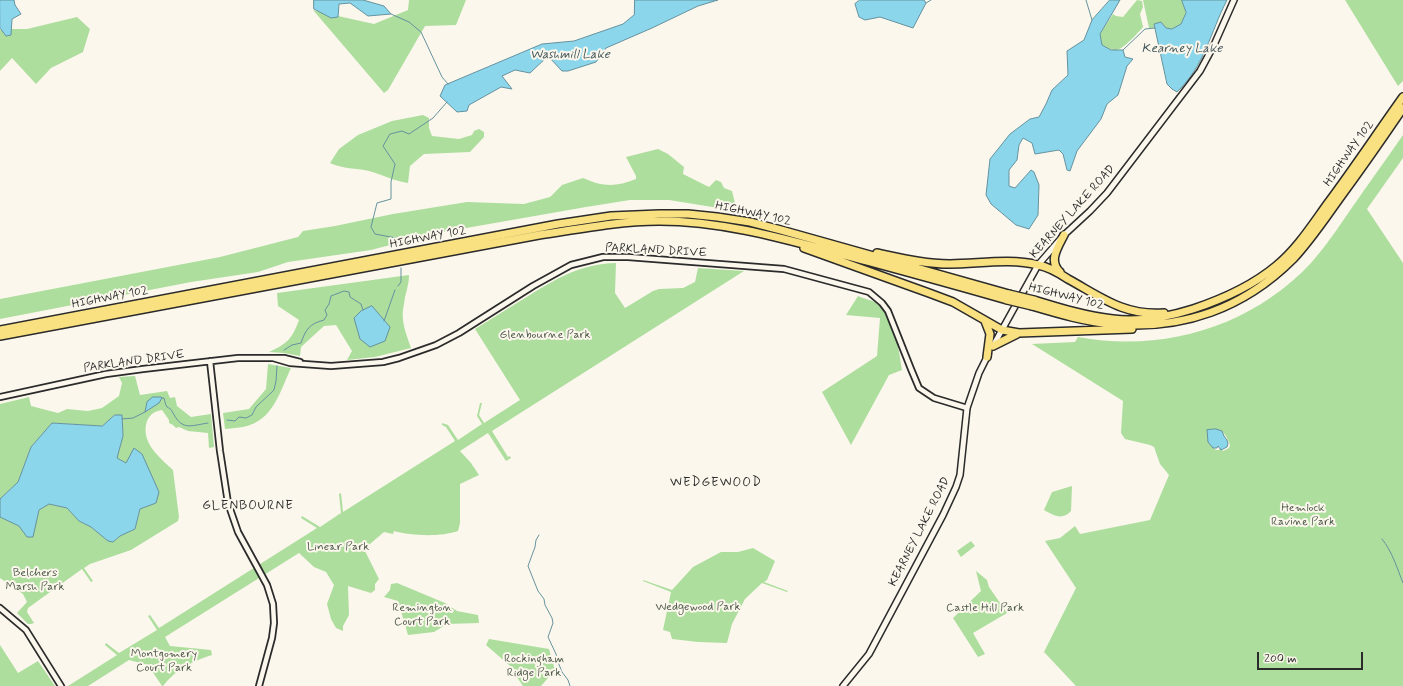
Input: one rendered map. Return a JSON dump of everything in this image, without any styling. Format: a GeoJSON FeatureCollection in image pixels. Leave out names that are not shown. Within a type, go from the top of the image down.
{"type":"FeatureCollection","features":[{"type":"Feature","properties":{"kind":"highway","name":"HIGHWAY 102"},"geometry":{"type":"LineString","coordinates":[[0,336],[539,235],[610,224],[659,221],[701,223],[744,229],[1008,297],[1114,319],[1138,319],[1179,314],[1224,298],[1251,283],[1276,266],[1313,224],[1403,97]]}},
{"type":"Feature","properties":{"kind":"highway","name":"HIGHWAY 102"},"geometry":{"type":"LineString","coordinates":[[1033,303],[1068,316],[1107,323],[1130,325],[1174,323],[1211,312],[1241,298],[1268,281],[1289,263],[1314,234],[1403,108]]}},
{"type":"Feature","properties":{"kind":"highway","name":"HIGHWAY 102"},"geometry":{"type":"LineString","coordinates":[[0,330],[558,224],[611,216],[659,214],[688,214],[750,222],[1008,297]]}},
{"type":"Feature","properties":{"kind":"highway"},"geometry":{"type":"LineString","coordinates":[[769,235],[953,302],[1002,330],[1019,334]]}},
{"type":"Feature","properties":{"kind":"highway"},"geometry":{"type":"LineString","coordinates":[[797,235],[925,262],[949,264],[1022,262],[1038,264],[1064,276],[1108,302],[1126,309],[1148,313],[1161,313],[1192,309]]}},
{"type":"Feature","properties":{"kind":"highway"},"geometry":{"type":"LineString","coordinates":[[1064,235],[1054,257],[1054,263],[1057,269],[1064,276]]}},
{"type":"Feature","properties":{"kind":"highway"},"geometry":{"type":"LineString","coordinates":[[984,321],[990,334],[987,357]]}},
{"type":"Feature","properties":{"kind":"highway"},"geometry":{"type":"LineString","coordinates":[[993,346],[1011,336],[1019,334],[1140,329],[1174,323]]}},
{"type":"Feature","properties":{"kind":"main road","name":"KEARNEY LAKE ROAD"},"geometry":{"type":"LineString","coordinates":[[843,686],[869,654],[943,516],[960,475],[967,408],[979,373],[1038,264],[1064,235],[1107,193],[1200,71],[1234,0]]}},
{"type":"Feature","properties":{"kind":"street","name":"PARKLAND DRIVE"},"geometry":{"type":"LineString","coordinates":[[0,397],[106,374],[238,358],[291,359],[302,363],[331,366],[349,366],[383,362],[406,356],[436,345],[459,333],[533,286],[571,265],[603,257],[628,257],[784,269],[869,292],[879,300],[888,311],[910,369],[919,388],[934,398],[967,408]]}},
{"type":"Feature","properties":{"kind":"street"},"geometry":{"type":"LineString","coordinates":[[210,361],[220,451],[228,503],[238,532],[267,585],[273,604],[274,624],[272,638],[259,686]]}},
{"type":"Feature","properties":{"kind":"street"},"geometry":{"type":"LineString","coordinates":[[0,608],[28,632],[62,686]]}},
{"type":"Feature","properties":{"kind":"green space"},"geometry":{"type":"Polygon","coordinates":[[[409,0],[466,0],[456,25],[425,26],[388,90],[384,93],[313,10],[337,17],[374,24],[408,10],[409,0]]]}},
{"type":"Feature","properties":{"kind":"green space"},"geometry":{"type":"Polygon","coordinates":[[[1137,0],[1142,1],[1143,7],[1140,14],[1143,27],[1120,49],[1115,50],[1102,45],[1100,34],[1113,14],[1123,17],[1137,0]]]}},
{"type":"Feature","properties":{"kind":"green space"},"geometry":{"type":"Polygon","coordinates":[[[1143,0],[1182,0],[1186,13],[1181,24],[1172,29],[1166,28],[1161,22],[1154,24],[1155,28],[1149,28],[1143,0]]]}},
{"type":"Feature","properties":{"kind":"green space"},"geometry":{"type":"Polygon","coordinates":[[[1345,0],[1403,0],[1403,81],[1398,86],[1345,0]]]}},
{"type":"Feature","properties":{"kind":"green space"},"geometry":{"type":"Polygon","coordinates":[[[77,17],[90,29],[83,52],[51,68],[36,84],[12,58],[0,71],[0,30],[2,30],[6,36],[11,35],[11,29],[27,29],[77,17]]]}},
{"type":"Feature","properties":{"kind":"green space"},"geometry":{"type":"Polygon","coordinates":[[[423,115],[429,118],[429,128],[432,136],[459,139],[472,135],[474,131],[479,129],[484,132],[484,137],[470,152],[424,154],[410,166],[408,183],[369,171],[330,163],[339,149],[358,135],[392,121],[423,115]]]}},
{"type":"Feature","properties":{"kind":"green space","name":"Hemlock Ravine Park"},"geometry":{"type":"Polygon","coordinates":[[[1403,135],[1403,158],[1367,209],[1403,263],[1403,686],[1076,686],[1044,652],[1076,588],[1045,541],[1060,538],[1075,526],[1080,534],[1150,520],[1169,475],[1160,464],[1154,447],[1125,439],[1121,433],[1123,401],[1032,344],[1075,342],[1078,337],[1110,341],[1142,341],[1173,337],[1204,330],[1233,319],[1261,304],[1287,285],[1311,263],[1332,237],[1403,135]],[[1221,431],[1210,444],[1216,450],[1219,450],[1220,447],[1223,451],[1229,448],[1230,445],[1227,437],[1221,431]]]}},
{"type":"Feature","properties":{"kind":"green space"},"geometry":{"type":"Polygon","coordinates":[[[658,149],[668,154],[684,167],[683,174],[709,187],[716,180],[721,182],[724,188],[732,191],[737,211],[669,200],[630,200],[432,234],[371,250],[288,262],[258,272],[191,282],[0,319],[0,299],[220,257],[298,237],[303,231],[467,202],[524,204],[550,197],[562,185],[583,178],[597,183],[616,185],[636,179],[636,176],[626,157],[658,149]]]}},
{"type":"Feature","properties":{"kind":"green space"},"geometry":{"type":"Polygon","coordinates":[[[616,263],[615,293],[625,308],[653,291],[659,289],[683,288],[695,282],[698,268],[744,271],[492,431],[508,457],[510,456],[511,458],[506,461],[488,433],[460,451],[479,475],[460,484],[460,523],[458,531],[426,535],[394,531],[393,534],[384,532],[364,549],[379,579],[375,584],[375,590],[371,593],[348,586],[349,615],[343,626],[343,631],[336,628],[331,619],[327,604],[334,585],[326,572],[314,567],[299,553],[165,637],[170,646],[211,650],[212,655],[185,666],[173,675],[163,686],[148,665],[129,660],[88,686],[68,686],[117,655],[105,645],[106,643],[119,653],[157,630],[148,616],[150,615],[159,628],[317,528],[301,518],[302,516],[320,527],[341,513],[339,494],[341,493],[343,512],[455,441],[442,423],[448,425],[458,440],[482,424],[477,416],[480,403],[482,403],[479,415],[484,423],[520,400],[475,329],[547,285],[568,274],[591,266],[616,263]]]}},
{"type":"Feature","properties":{"kind":"green space"},"geometry":{"type":"Polygon","coordinates":[[[409,275],[403,316],[404,326],[411,348],[375,357],[347,360],[352,351],[336,325],[324,326],[301,347],[300,356],[269,352],[288,340],[294,332],[299,320],[278,306],[277,293],[409,275]]]}},
{"type":"Feature","properties":{"kind":"green space"},"geometry":{"type":"Polygon","coordinates":[[[858,296],[874,301],[884,310],[895,334],[902,370],[889,375],[851,445],[822,392],[877,356],[880,318],[846,315],[858,296]]]}},
{"type":"Feature","properties":{"kind":"green space"},"geometry":{"type":"Polygon","coordinates":[[[268,364],[291,368],[271,409],[265,416],[250,425],[225,429],[223,413],[249,409],[266,389],[268,364]]]}},
{"type":"Feature","properties":{"kind":"green space","name":"Belchers Marsh Park"},"geometry":{"type":"Polygon","coordinates":[[[135,376],[140,395],[167,391],[170,398],[175,397],[177,406],[191,417],[211,414],[214,447],[209,448],[208,433],[188,431],[179,427],[176,428],[169,423],[169,420],[162,410],[151,415],[147,421],[146,436],[152,448],[173,470],[179,517],[178,521],[131,550],[90,564],[84,568],[93,581],[91,582],[82,569],[28,608],[27,612],[34,623],[28,624],[17,613],[27,602],[23,594],[0,578],[0,517],[19,526],[27,536],[39,510],[49,504],[67,508],[79,521],[91,527],[108,541],[113,542],[120,536],[135,529],[140,509],[156,503],[126,463],[117,458],[123,436],[122,415],[115,415],[102,426],[52,423],[31,447],[18,482],[0,499],[0,404],[29,397],[31,406],[58,413],[67,409],[88,411],[102,408],[119,396],[122,383],[119,377],[135,376]]]}},
{"type":"Feature","properties":{"kind":"green space"},"geometry":{"type":"Polygon","coordinates":[[[1072,486],[1071,511],[1068,514],[1058,516],[1044,510],[1052,492],[1072,486]]]}},
{"type":"Feature","properties":{"kind":"green space"},"geometry":{"type":"Polygon","coordinates":[[[971,541],[975,546],[961,557],[957,551],[971,541]]]}},
{"type":"Feature","properties":{"kind":"green space","name":"Wedgewood Park"},"geometry":{"type":"Polygon","coordinates":[[[753,548],[775,561],[767,580],[764,582],[788,591],[787,592],[762,583],[745,599],[732,624],[727,643],[672,639],[670,632],[663,630],[671,592],[643,580],[672,590],[693,567],[721,552],[738,552],[753,548]]]}},
{"type":"Feature","properties":{"kind":"green space","name":"Castle Hill Park"},"geometry":{"type":"Polygon","coordinates":[[[976,571],[987,580],[989,587],[1007,613],[973,633],[985,654],[978,657],[953,618],[981,591],[976,571]]]}},
{"type":"Feature","properties":{"kind":"green space","name":"Remington Court Park"},"geometry":{"type":"Polygon","coordinates":[[[397,583],[445,603],[457,611],[478,615],[479,623],[447,624],[434,632],[408,635],[398,601],[384,597],[390,590],[391,584],[397,583]]]}},
{"type":"Feature","properties":{"kind":"green space","name":"Rockingham Ridge Park"},"geometry":{"type":"Polygon","coordinates":[[[489,639],[549,649],[555,670],[541,686],[523,686],[514,673],[516,671],[486,645],[489,639]]]}},
{"type":"Feature","properties":{"kind":"green space"},"geometry":{"type":"Polygon","coordinates":[[[0,645],[18,673],[38,661],[55,686],[0,686],[0,645]]]}},
{"type":"Feature","properties":{"kind":"water"},"geometry":{"type":"Polygon","coordinates":[[[0,0],[14,0],[15,5],[21,14],[12,19],[11,35],[6,36],[0,28],[0,0]]]}},
{"type":"Feature","properties":{"kind":"water"},"geometry":{"type":"Polygon","coordinates":[[[314,0],[363,0],[384,6],[391,14],[368,16],[350,3],[339,4],[338,17],[331,18],[314,9],[314,0]]]}},
{"type":"Feature","properties":{"kind":"water","name":"Washmill Lake"},"geometry":{"type":"Polygon","coordinates":[[[635,0],[718,0],[698,6],[606,48],[596,62],[568,71],[562,71],[548,56],[530,73],[515,70],[502,76],[512,89],[501,87],[469,105],[467,111],[457,112],[440,96],[445,85],[542,44],[574,41],[623,24],[634,15],[635,0]]]}},
{"type":"Feature","properties":{"kind":"water"},"geometry":{"type":"Polygon","coordinates":[[[860,0],[924,0],[926,3],[913,28],[880,17],[865,20],[859,17],[855,4],[860,0]]]}},
{"type":"Feature","properties":{"kind":"water"},"geometry":{"type":"Polygon","coordinates":[[[1110,0],[1120,0],[1100,34],[1102,45],[1111,50],[1123,50],[1125,57],[1133,59],[1127,66],[1118,95],[1107,104],[1101,119],[1077,151],[1070,171],[1067,170],[1063,154],[1059,150],[1035,154],[1032,143],[1023,138],[1019,145],[1017,160],[1009,170],[1009,186],[1015,188],[1031,170],[1034,172],[1039,185],[1038,215],[1029,229],[1016,225],[991,204],[986,195],[990,159],[1010,134],[1030,119],[1039,117],[1052,90],[1068,75],[1067,51],[1084,40],[1092,20],[1110,0]]]}},
{"type":"Feature","properties":{"kind":"water","name":"Kearney Lake"},"geometry":{"type":"Polygon","coordinates":[[[1182,0],[1227,0],[1201,60],[1177,92],[1167,84],[1154,24],[1161,22],[1166,28],[1172,29],[1181,24],[1186,13],[1182,0]]]}},
{"type":"Feature","properties":{"kind":"water"},"geometry":{"type":"Polygon","coordinates":[[[372,306],[390,327],[385,341],[370,347],[360,339],[354,318],[361,311],[372,306]]]}},
{"type":"Feature","properties":{"kind":"water"},"geometry":{"type":"Polygon","coordinates":[[[153,397],[162,398],[159,403],[145,412],[147,402],[153,397]]]}},
{"type":"Feature","properties":{"kind":"water"},"geometry":{"type":"Polygon","coordinates":[[[115,415],[122,415],[123,436],[117,458],[126,463],[134,448],[142,454],[159,492],[156,503],[140,509],[135,529],[120,536],[113,542],[108,541],[91,527],[79,521],[67,508],[49,504],[39,510],[33,537],[27,537],[19,526],[0,517],[0,499],[18,482],[31,447],[52,423],[102,426],[115,415]]]}},
{"type":"Feature","properties":{"kind":"water"},"geometry":{"type":"Polygon","coordinates":[[[1216,429],[1222,431],[1228,444],[1227,447],[1221,450],[1218,446],[1217,448],[1213,448],[1208,442],[1207,430],[1216,429]]]}},
{"type":"Feature","properties":{"kind":"waterway"},"geometry":{"type":"LineString","coordinates":[[926,3],[931,0]]}},
{"type":"Feature","properties":{"kind":"waterway"},"geometry":{"type":"LineString","coordinates":[[1086,0],[1092,20]]}},
{"type":"Feature","properties":{"kind":"waterway"},"geometry":{"type":"LineString","coordinates":[[391,14],[409,22],[421,32],[442,77],[448,84]]}},
{"type":"Feature","properties":{"kind":"waterway"},"geometry":{"type":"LineString","coordinates":[[1123,50],[1145,29],[1155,28]]}},
{"type":"Feature","properties":{"kind":"waterway"},"geometry":{"type":"LineString","coordinates":[[397,247],[396,238],[375,234],[371,227],[377,203],[391,199],[391,182],[395,164],[383,146],[390,134],[402,131],[409,134],[433,118],[447,102]]}},
{"type":"Feature","properties":{"kind":"waterway"},"geometry":{"type":"LineString","coordinates":[[398,286],[401,282],[401,268]]}},
{"type":"Feature","properties":{"kind":"waterway"},"geometry":{"type":"LineString","coordinates":[[384,321],[395,290]]}},
{"type":"Feature","properties":{"kind":"waterway"},"geometry":{"type":"LineString","coordinates":[[284,350],[292,345],[301,343],[311,325],[324,320],[327,315],[325,310],[329,304],[331,296],[344,291],[349,292],[350,297],[361,304],[363,310]]}},
{"type":"Feature","properties":{"kind":"waterway"},"geometry":{"type":"LineString","coordinates":[[227,420],[235,421],[239,417],[246,418],[252,415],[256,407],[274,390],[277,366]]}},
{"type":"Feature","properties":{"kind":"waterway"},"geometry":{"type":"LineString","coordinates":[[162,398],[164,398],[165,404],[179,422],[187,426],[208,423]]}},
{"type":"Feature","properties":{"kind":"waterway"},"geometry":{"type":"LineString","coordinates":[[122,419],[133,418],[145,412]]}},
{"type":"Feature","properties":{"kind":"waterway"},"geometry":{"type":"LineString","coordinates":[[539,535],[528,566],[538,591],[544,599],[545,605],[552,618],[553,623],[548,637],[562,672],[568,680],[570,686]]}},
{"type":"Feature","properties":{"kind":"waterway"},"geometry":{"type":"LineString","coordinates":[[1382,539],[1391,554],[1403,583]]}},
{"type":"Feature","properties":{"kind":"district","name":"WEDGEWOOD"},"geometry":{"type":"Point","coordinates":[716,483]}},
{"type":"Feature","properties":{"kind":"district","name":"GLENBOURNE"},"geometry":{"type":"Point","coordinates":[248,506]}},
{"type":"Feature","properties":{"kind":"park label","name":"Glenbourne Park"},"geometry":{"type":"Point","coordinates":[545,335]}},
{"type":"Feature","properties":{"kind":"park label","name":"Linear Park"},"geometry":{"type":"Point","coordinates":[338,547]}},
{"type":"Feature","properties":{"kind":"park label","name":"Montgomery Court Park"},"geometry":{"type":"Point","coordinates":[164,661]}}]}
